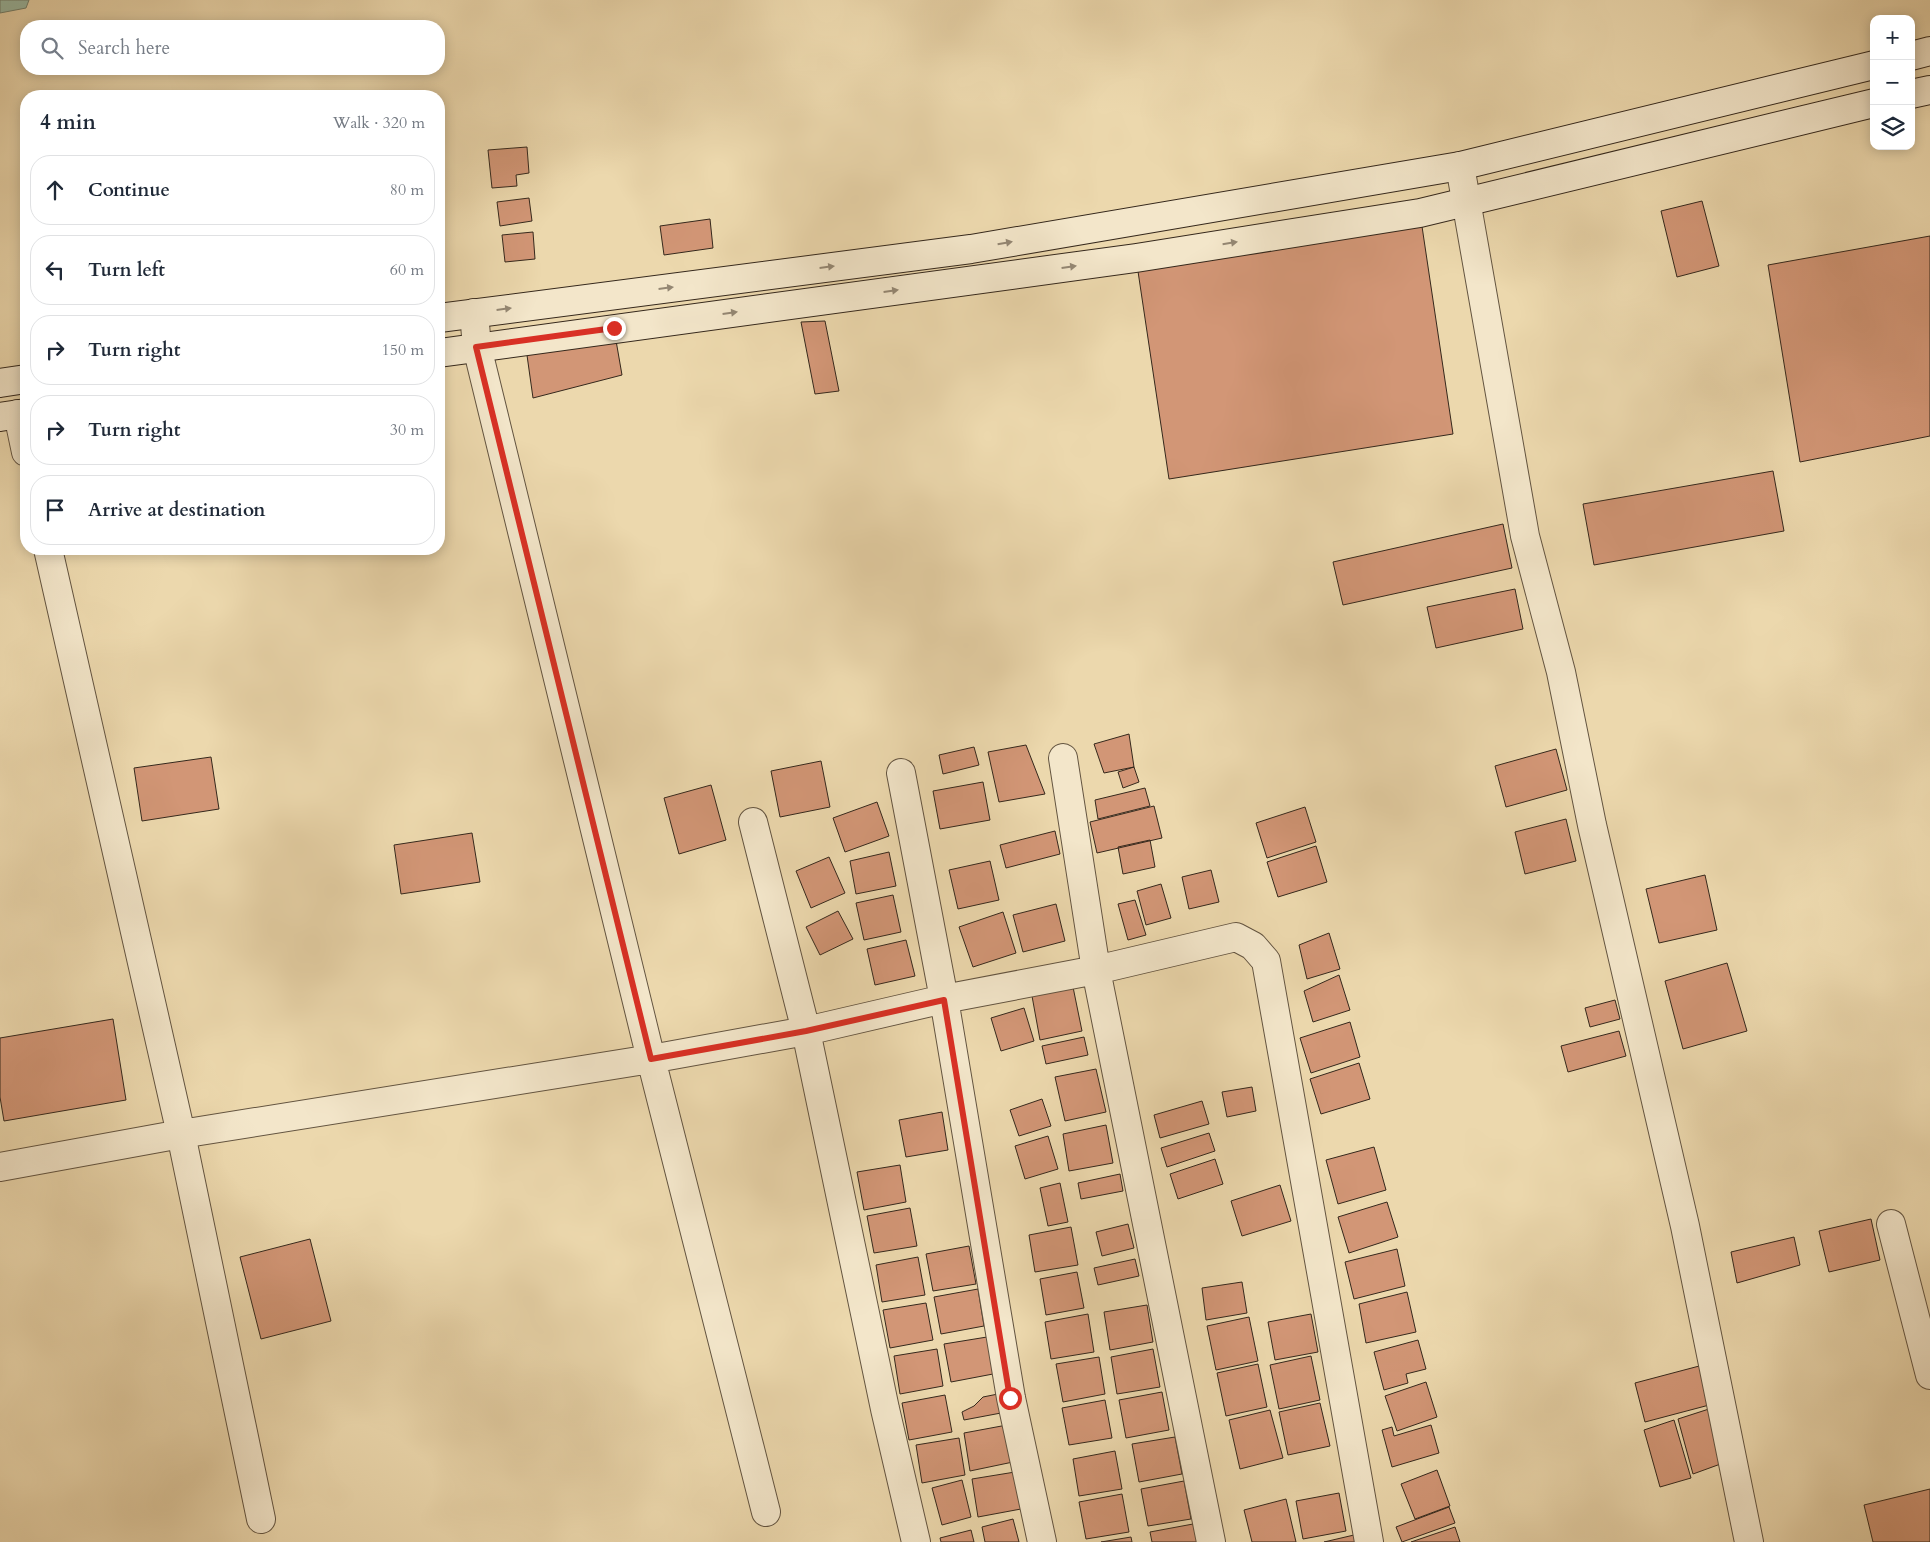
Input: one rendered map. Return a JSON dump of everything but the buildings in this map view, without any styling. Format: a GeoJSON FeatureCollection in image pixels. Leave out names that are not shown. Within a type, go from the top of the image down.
{"type":"FeatureCollection","features":[{"type":"Feature","properties":{"kind":"street"},"geometry":{"type":"LineString","coordinates":[[1915,55],[1930,51]]}},
{"type":"Feature","properties":{"kind":"street"},"geometry":{"type":"LineString","coordinates":[[445,317],[971,249],[1460,166],[1870,66]]}},
{"type":"Feature","properties":{"kind":"street"},"geometry":{"type":"LineString","coordinates":[[1915,93],[1930,90]]}},
{"type":"Feature","properties":{"kind":"street"},"geometry":{"type":"LineString","coordinates":[[445,352],[977,280],[1420,214],[1870,104]]}},
{"type":"Feature","properties":{"kind":"street"},"geometry":{"type":"LineString","coordinates":[[1460,166],[1525,536],[1561,672],[1592,825],[1682,1216],[1749,1542]]}},
{"type":"Feature","properties":{"kind":"street"},"geometry":{"type":"LineString","coordinates":[[971,249],[977,280]]}},
{"type":"Feature","properties":{"kind":"street"},"geometry":{"type":"LineString","coordinates":[[474,313],[476,347],[651,1059],[766,1512]]}},
{"type":"Feature","properties":{"kind":"street"},"geometry":{"type":"LineString","coordinates":[[0,383],[20,380]]}},
{"type":"Feature","properties":{"kind":"street"},"geometry":{"type":"LineString","coordinates":[[15,415],[20,432]]}},
{"type":"Feature","properties":{"kind":"street"},"geometry":{"type":"LineString","coordinates":[[49,555],[181,1134],[261,1519]]}},
{"type":"Feature","properties":{"kind":"street"},"geometry":{"type":"LineString","coordinates":[[1063,758],[1096,970],[1211,1542]]}},
{"type":"Feature","properties":{"kind":"street"},"geometry":{"type":"LineString","coordinates":[[901,773],[944,1000],[1010,1398],[1042,1542]]}},
{"type":"Feature","properties":{"kind":"street"},"geometry":{"type":"LineString","coordinates":[[753,822],[806,1031],[885,1409],[916,1542]]}},
{"type":"Feature","properties":{"kind":"street"},"geometry":{"type":"LineString","coordinates":[[0,1167],[181,1134],[651,1059],[806,1031],[944,1000],[1096,970],[1236,937],[1253,946],[1266,961],[1369,1542]]}},
{"type":"Feature","properties":{"kind":"street"},"geometry":{"type":"LineString","coordinates":[[1892,1224],[1930,1375]]}},
{"type":"Feature","properties":{"kind":"shaded area"},"geometry":{"type":"Polygon","coordinates":[[[0,0],[29,0],[26,8],[0,13],[0,0]]]}},
{"type":"Feature","properties":{"kind":"route"},"geometry":{"type":"LineString","coordinates":[[614,328],[476,347],[651,1059],[806,1031],[944,1000],[1010,1398]]}}]}
